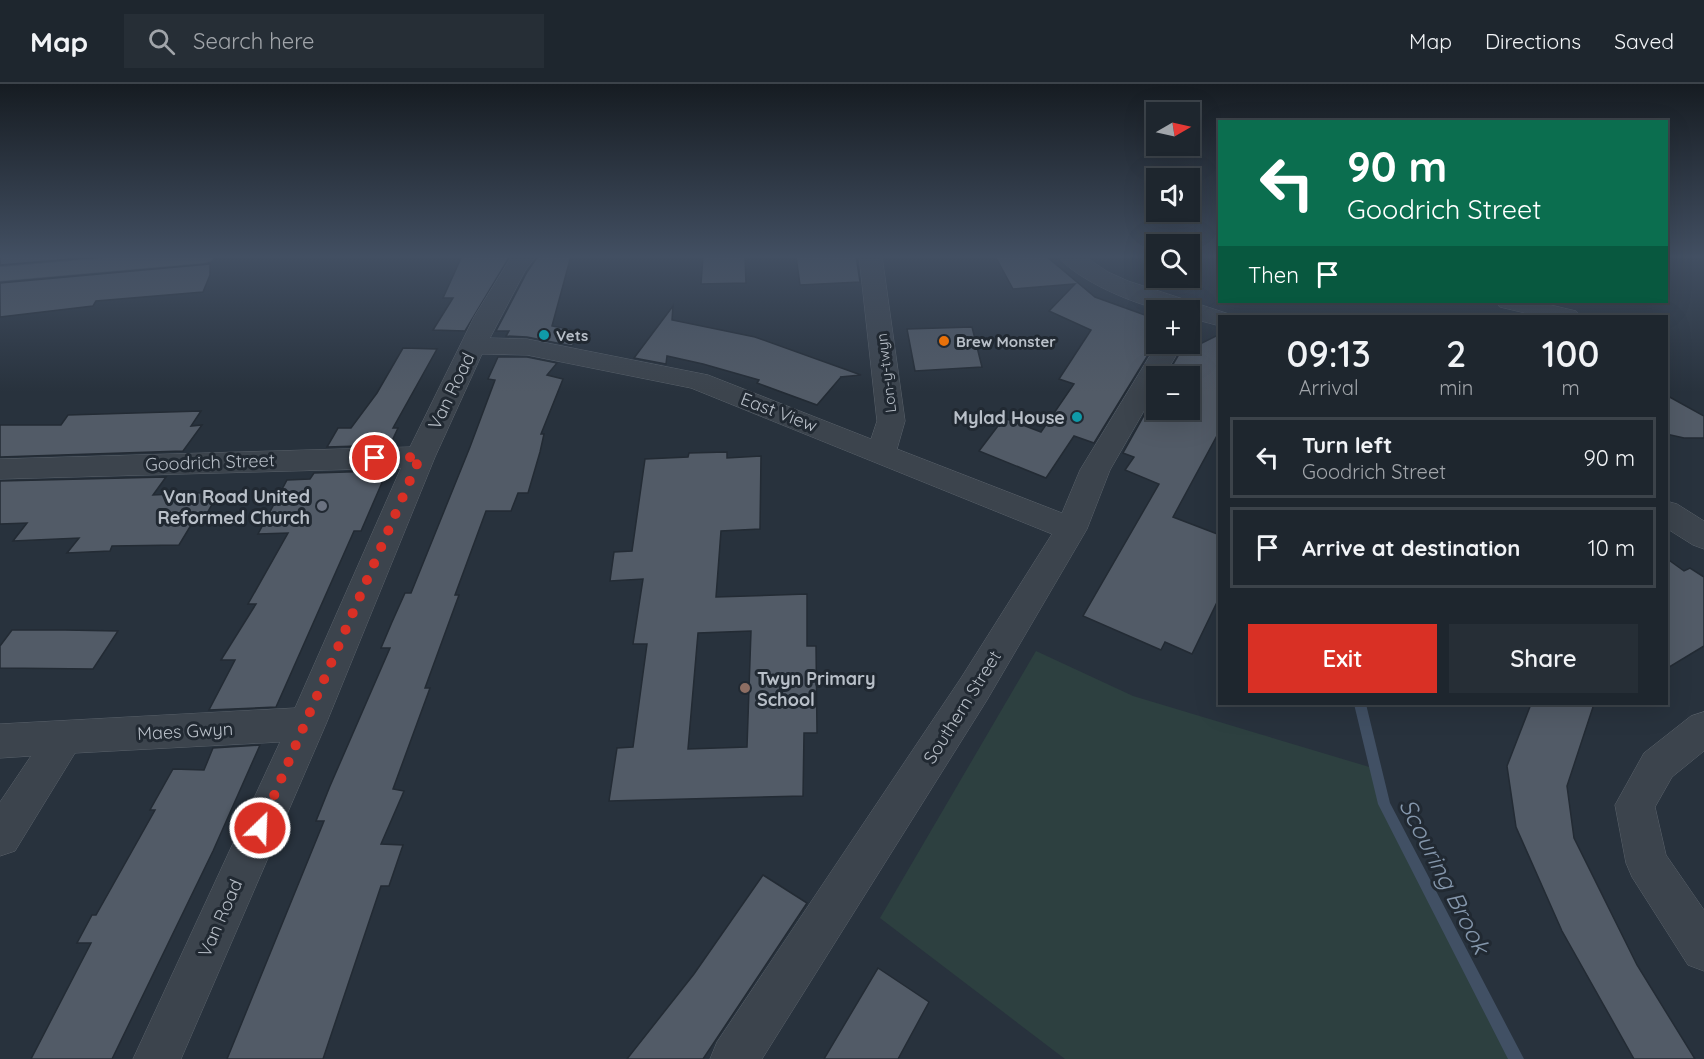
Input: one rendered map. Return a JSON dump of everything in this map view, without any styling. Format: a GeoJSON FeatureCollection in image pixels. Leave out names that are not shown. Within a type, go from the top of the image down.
{"type":"FeatureCollection","features":[{"type":"Feature","properties":{"kind":"street","name":"Van Road"},"geometry":{"type":"LineString","coordinates":[[157,1059],[307,724],[420,457],[497,302]]}},
{"type":"Feature","properties":{"kind":"street","name":"Lon-y-twyn"},"geometry":{"type":"LineString","coordinates":[[877,302],[891,421],[881,452]]}},
{"type":"Feature","properties":{"kind":"street"},"geometry":{"type":"LineString","coordinates":[[1513,303],[1563,315]]}},
{"type":"Feature","properties":{"kind":"street"},"geometry":{"type":"LineString","coordinates":[[1200,314],[1218,318]]}},
{"type":"Feature","properties":{"kind":"street","name":"East View"},"geometry":{"type":"LineString","coordinates":[[473,346],[527,347],[698,381],[1071,529]]}},
{"type":"Feature","properties":{"kind":"street","name":"Southern Street"},"geometry":{"type":"LineString","coordinates":[[735,1059],[974,689],[1071,529],[1095,470],[1164,354]]}},
{"type":"Feature","properties":{"kind":"street","name":"Goodrich Street"},"geometry":{"type":"LineString","coordinates":[[0,469],[420,457]]}},
{"type":"Feature","properties":{"kind":"street"},"geometry":{"type":"LineString","coordinates":[[1668,513],[1704,537]]}},
{"type":"Feature","properties":{"kind":"street","name":"Maes Gwyn"},"geometry":{"type":"LineString","coordinates":[[0,741],[307,724]]}},
{"type":"Feature","properties":{"kind":"street"},"geometry":{"type":"LineString","coordinates":[[1704,728],[1658,765],[1635,805],[1647,863],[1704,949]]}},
{"type":"Feature","properties":{"kind":"street"},"geometry":{"type":"LineString","coordinates":[[0,837],[64,738]]}},
{"type":"Feature","properties":{"kind":"shaded area"},"geometry":{"type":"Polygon","coordinates":[[[1036,651],[1133,696],[1376,769],[1384,804],[1516,1059],[1065,1059],[880,918],[1036,651]]]}},
{"type":"Feature","properties":{"kind":"building"},"geometry":{"type":"Polygon","coordinates":[[[0,302],[96,302],[93,306],[0,317],[0,302]]]}},
{"type":"Feature","properties":{"kind":"building"},"geometry":{"type":"Polygon","coordinates":[[[451,302],[483,302],[465,331],[433,330],[451,302]]]}},
{"type":"Feature","properties":{"kind":"building"},"geometry":{"type":"Polygon","coordinates":[[[512,302],[559,302],[552,326],[584,332],[572,346],[527,337],[506,336],[509,331],[496,331],[512,302]]]}},
{"type":"Feature","properties":{"kind":"building"},"geometry":{"type":"Polygon","coordinates":[[[1058,302],[1107,302],[1146,315],[1146,354],[1149,354],[1094,443],[1074,436],[1046,478],[979,451],[1004,418],[1041,432],[1074,384],[1059,379],[1091,330],[1049,311],[1058,302]]]}},
{"type":"Feature","properties":{"kind":"building"},"geometry":{"type":"Polygon","coordinates":[[[673,306],[672,320],[755,337],[861,375],[840,377],[817,405],[757,383],[759,380],[703,364],[667,356],[666,364],[634,358],[673,306]]]}},
{"type":"Feature","properties":{"kind":"building"},"geometry":{"type":"Polygon","coordinates":[[[972,327],[982,367],[915,371],[907,329],[972,327]]]}},
{"type":"Feature","properties":{"kind":"building"},"geometry":{"type":"Polygon","coordinates":[[[1218,335],[1218,434],[1173,517],[1218,534],[1218,600],[1192,654],[1165,642],[1161,650],[1083,616],[1159,484],[1125,470],[1134,457],[1123,453],[1146,412],[1146,420],[1200,420],[1200,366],[1172,366],[1179,354],[1200,354],[1200,344],[1218,335]]]}},
{"type":"Feature","properties":{"kind":"building"},"geometry":{"type":"Polygon","coordinates":[[[403,348],[437,349],[393,428],[398,428],[390,445],[327,447],[338,428],[351,428],[377,393],[403,348]]]}},
{"type":"Feature","properties":{"kind":"building"},"geometry":{"type":"Polygon","coordinates":[[[498,357],[527,357],[557,363],[547,375],[563,379],[541,434],[544,434],[528,493],[518,493],[511,511],[486,511],[455,595],[459,595],[425,688],[430,688],[393,789],[404,791],[381,844],[403,845],[389,886],[381,886],[323,1059],[227,1059],[324,821],[316,821],[390,648],[381,648],[405,593],[411,593],[470,447],[495,380],[488,379],[498,357]]]}},
{"type":"Feature","properties":{"kind":"building"},"geometry":{"type":"Polygon","coordinates":[[[1668,396],[1704,416],[1704,438],[1684,438],[1668,434],[1668,396]]]}},
{"type":"Feature","properties":{"kind":"building"},"geometry":{"type":"Polygon","coordinates":[[[201,411],[191,426],[202,425],[183,451],[0,457],[0,425],[61,425],[68,415],[201,411]]]}},
{"type":"Feature","properties":{"kind":"building"},"geometry":{"type":"Polygon","coordinates":[[[727,452],[727,458],[761,456],[760,529],[721,531],[716,597],[807,594],[807,646],[816,646],[817,733],[804,733],[803,796],[609,801],[617,748],[633,747],[647,644],[633,644],[643,579],[610,581],[614,552],[632,551],[645,459],[688,457],[689,453],[727,452]],[[751,631],[698,633],[688,749],[747,747],[751,631]]]}},
{"type":"Feature","properties":{"kind":"building"},"geometry":{"type":"Polygon","coordinates":[[[379,471],[375,478],[384,478],[361,531],[354,531],[276,707],[209,710],[235,660],[221,660],[256,604],[248,604],[288,533],[258,534],[287,480],[310,479],[314,473],[379,471]]]}},
{"type":"Feature","properties":{"kind":"building"},"geometry":{"type":"Polygon","coordinates":[[[166,477],[153,495],[219,492],[201,524],[191,525],[179,545],[112,546],[110,551],[67,553],[79,538],[13,541],[27,523],[0,524],[0,481],[166,477]]]}},
{"type":"Feature","properties":{"kind":"building"},"geometry":{"type":"Polygon","coordinates":[[[1668,559],[1684,571],[1690,568],[1704,577],[1704,646],[1668,668],[1668,559]]]}},
{"type":"Feature","properties":{"kind":"building"},"geometry":{"type":"Polygon","coordinates":[[[12,630],[118,631],[93,669],[0,668],[0,646],[12,630]]]}},
{"type":"Feature","properties":{"kind":"building"},"geometry":{"type":"Polygon","coordinates":[[[1531,705],[1594,705],[1567,786],[1574,838],[1637,965],[1695,1059],[1634,1059],[1562,931],[1516,827],[1507,766],[1531,705]]]}},
{"type":"Feature","properties":{"kind":"building"},"geometry":{"type":"Polygon","coordinates":[[[260,745],[213,851],[112,1059],[31,1059],[91,943],[77,943],[92,915],[96,915],[155,810],[150,810],[173,769],[204,770],[213,748],[260,745]]]}},
{"type":"Feature","properties":{"kind":"building"},"geometry":{"type":"Polygon","coordinates":[[[763,875],[807,903],[703,1059],[627,1059],[694,974],[763,875]]]}},
{"type":"Feature","properties":{"kind":"building"},"geometry":{"type":"Polygon","coordinates":[[[878,968],[929,1002],[898,1059],[824,1059],[878,968]]]}},
{"type":"Feature","properties":{"kind":"waterway","name":"Scouring Brook"},"geometry":{"type":"LineString","coordinates":[[1360,705],[1384,804],[1516,1059]]}},
{"type":"Feature","properties":{"kind":"place","name":"Vets"},"geometry":{"type":"Point","coordinates":[544,335]}},
{"type":"Feature","properties":{"kind":"place","name":"Brew Monster"},"geometry":{"type":"Point","coordinates":[944,341]}},
{"type":"Feature","properties":{"kind":"place","name":"Mylad House"},"geometry":{"type":"Point","coordinates":[1077,417]}},
{"type":"Feature","properties":{"kind":"place","name":"Van Road United Reformed Church"},"geometry":{"type":"Point","coordinates":[322,506]}},
{"type":"Feature","properties":{"kind":"place","name":"Twyn Primary School"},"geometry":{"type":"Point","coordinates":[745,688]}},
{"type":"Feature","properties":{"kind":"route"},"geometry":{"type":"LineString","coordinates":[[260,828],[307,724],[420,457],[375,458]]}}]}
